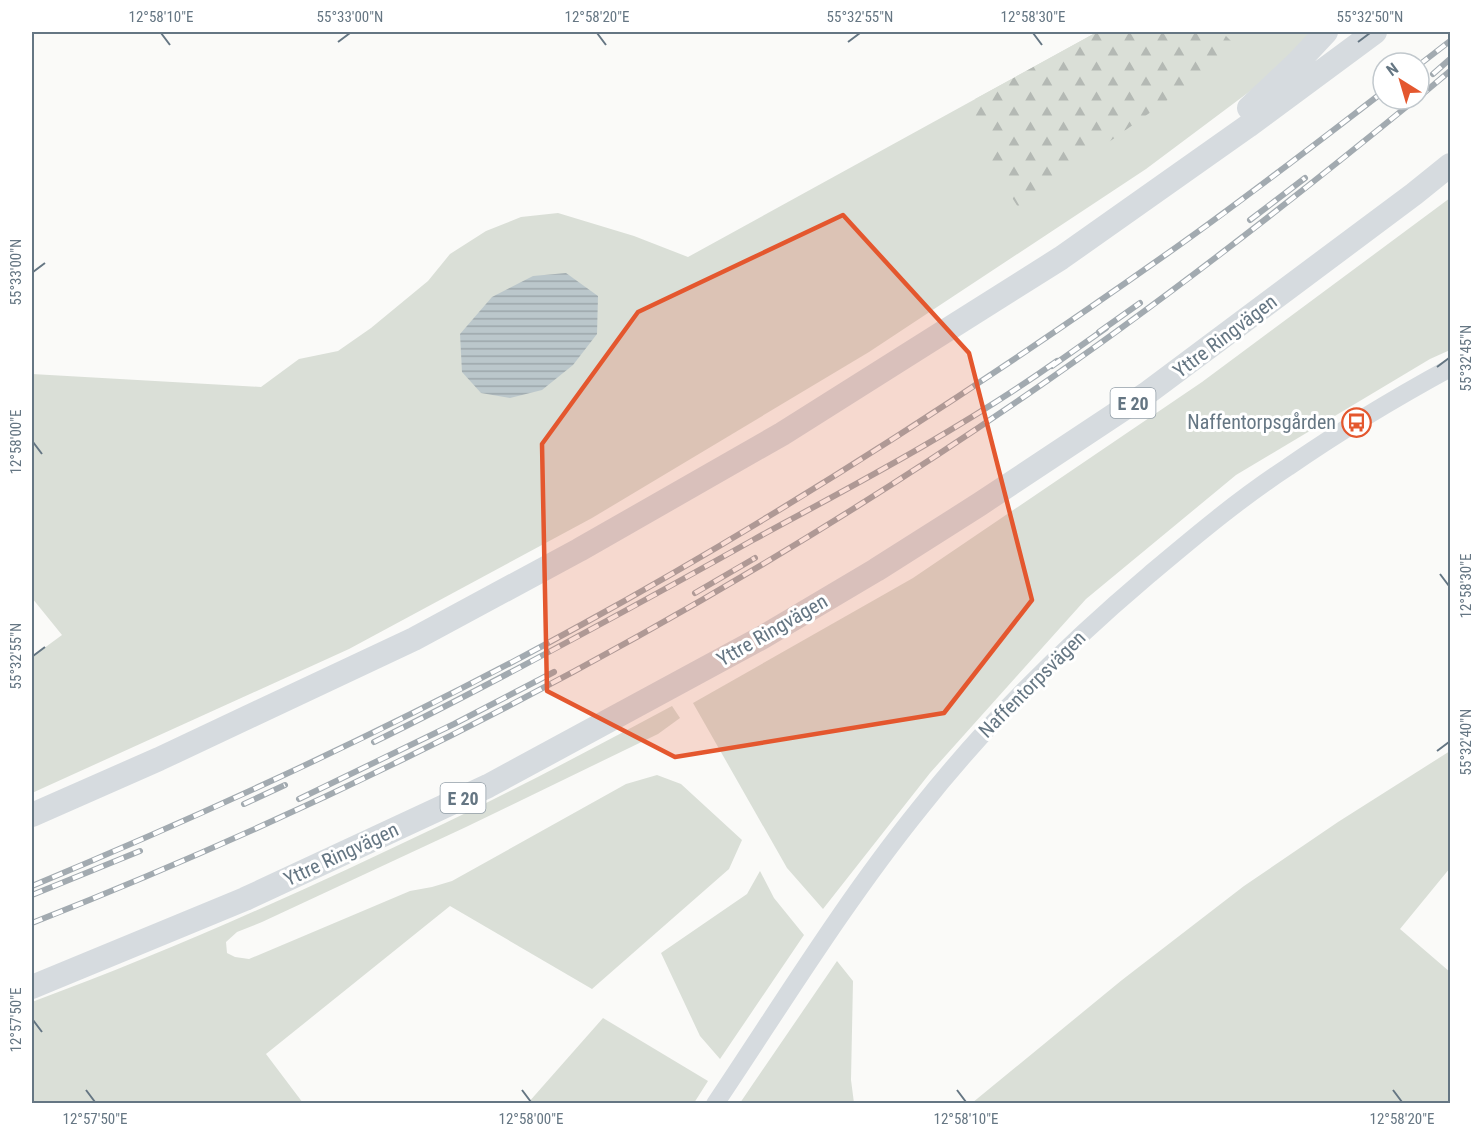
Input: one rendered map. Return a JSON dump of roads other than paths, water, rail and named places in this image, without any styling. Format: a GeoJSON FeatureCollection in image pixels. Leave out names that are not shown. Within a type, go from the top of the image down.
{"type":"FeatureCollection","features":[{"type":"Feature","properties":{"kind":"highway"},"geometry":{"type":"LineString","coordinates":[[1061,258],[1260,99],[1326,32]]}},
{"type":"Feature","properties":{"kind":"highway"},"geometry":{"type":"LineString","coordinates":[[32,815],[159,759],[414,639],[579,550],[782,434],[1061,258],[1248,126],[1375,32]]}},
{"type":"Feature","properties":{"kind":"highway","name":"Yttre Ringvägen"},"geometry":{"type":"LineString","coordinates":[[32,987],[245,898],[488,786],[763,637],[980,504],[1146,394],[1380,220],[1450,165]]}},
{"type":"Feature","properties":{"kind":"highway"},"geometry":{"type":"LineString","coordinates":[[1380,220],[1450,180]]}},
{"type":"Feature","properties":{"kind":"street","name":"Naffentorpsvägen"},"geometry":{"type":"LineString","coordinates":[[715,1104],[831,928],[880,859],[963,756],[1027,688],[1110,608],[1239,502],[1357,422],[1450,368]]}},
{"type":"Feature","properties":{"kind":"railway"},"geometry":{"type":"LineString","coordinates":[[1431,56],[1450,41]]}},
{"type":"Feature","properties":{"kind":"railway"},"geometry":{"type":"LineString","coordinates":[[1433,74],[1450,59]]}},
{"type":"Feature","properties":{"kind":"railway"},"geometry":{"type":"LineString","coordinates":[[1431,87],[1450,71]]}},
{"type":"Feature","properties":{"kind":"railway"},"geometry":{"type":"LineString","coordinates":[[32,886],[241,795],[378,730],[581,625],[730,540],[876,450],[1020,356],[1217,218],[1371,101]]}},
{"type":"Feature","properties":{"kind":"railway"},"geometry":{"type":"LineString","coordinates":[[32,923],[292,812],[419,751],[545,687],[790,548],[910,473],[1127,324],[1225,251],[1401,111]]}},
{"type":"Feature","properties":{"kind":"railway"},"geometry":{"type":"LineString","coordinates":[[1250,220],[1305,178]]}},
{"type":"Feature","properties":{"kind":"railway"},"geometry":{"type":"LineString","coordinates":[[1099,332],[1140,303]]}},
{"type":"Feature","properties":{"kind":"railway"},"geometry":{"type":"LineString","coordinates":[[1052,366],[1106,328]]}},
{"type":"Feature","properties":{"kind":"railway"},"geometry":{"type":"LineString","coordinates":[[374,742],[565,644],[869,477],[946,433],[1057,361]]}},
{"type":"Feature","properties":{"kind":"railway"},"geometry":{"type":"LineString","coordinates":[[695,593],[755,558]]}},
{"type":"Feature","properties":{"kind":"railway"},"geometry":{"type":"LineString","coordinates":[[299,799],[454,724],[554,672]]}},
{"type":"Feature","properties":{"kind":"railway"},"geometry":{"type":"LineString","coordinates":[[244,804],[285,785]]}},
{"type":"Feature","properties":{"kind":"railway"},"geometry":{"type":"LineString","coordinates":[[32,895],[140,851]]}},
{"type":"Feature","properties":{"kind":"place","name":"Naffentorpsgården"},"geometry":{"type":"Point","coordinates":[1357,422]}}]}
